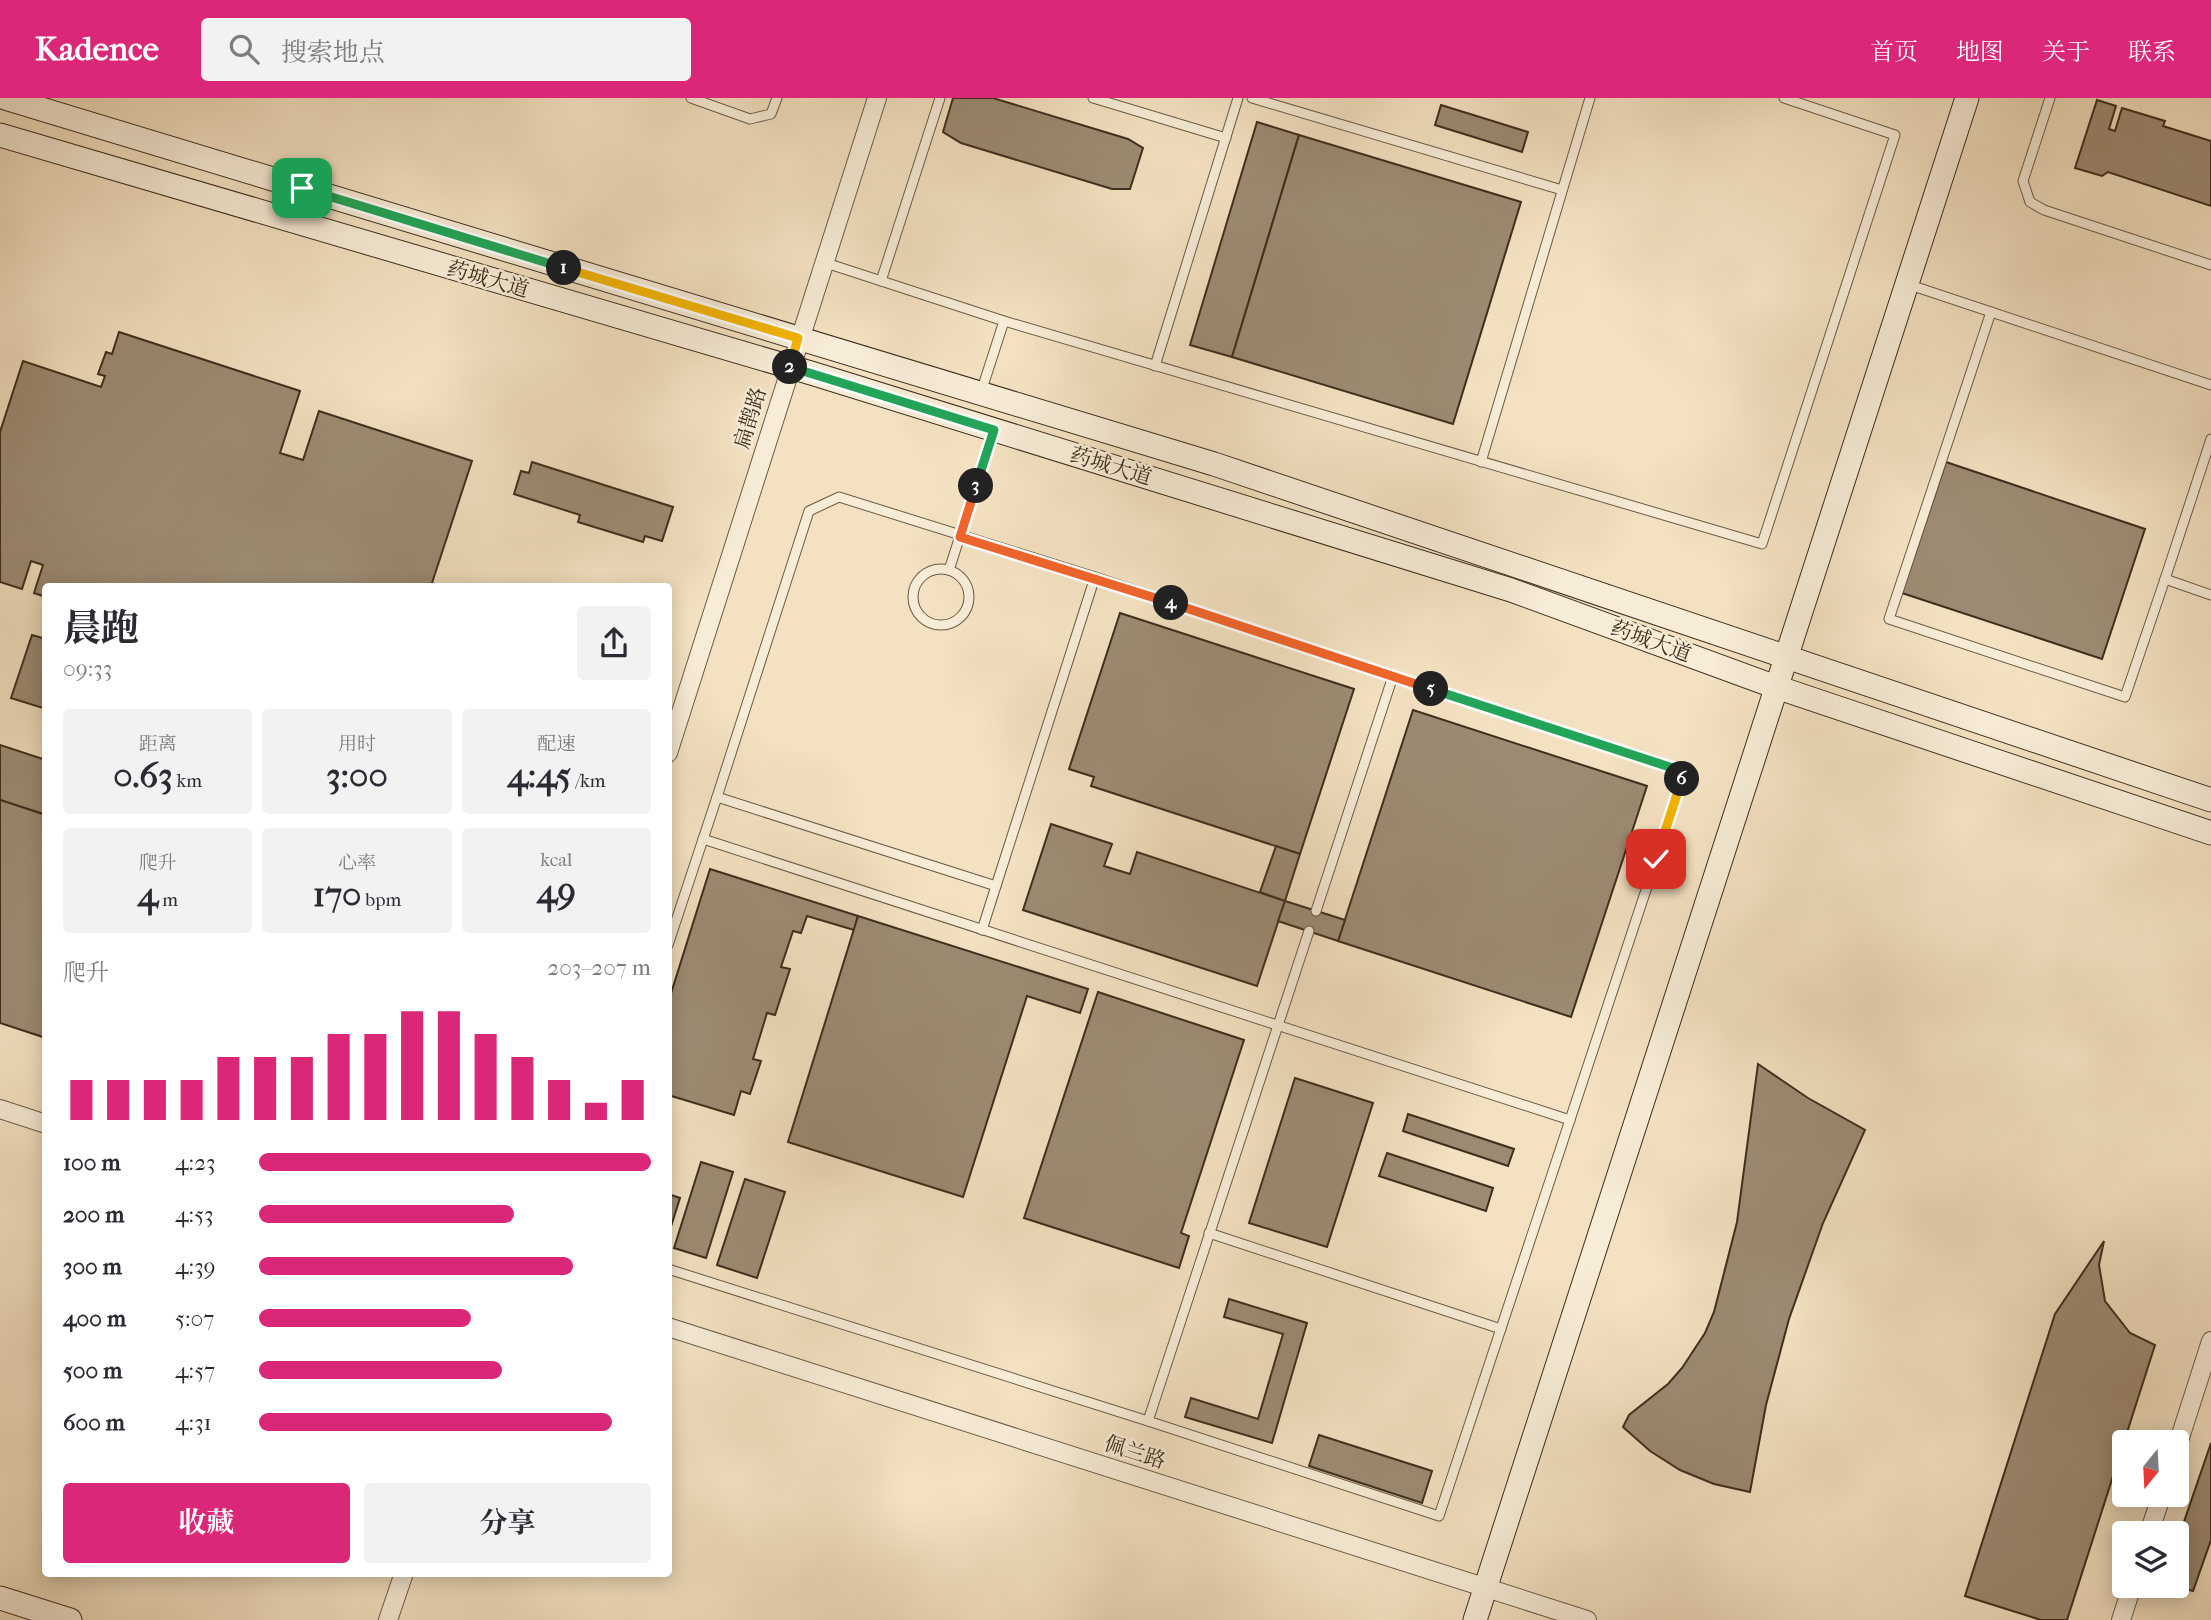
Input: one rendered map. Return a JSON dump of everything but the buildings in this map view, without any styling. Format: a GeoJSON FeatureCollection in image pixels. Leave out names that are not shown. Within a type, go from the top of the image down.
{"type":"FeatureCollection","features":[{"type":"Feature","properties":{"kind":"main road","name":"药城大道"},"geometry":{"type":"LineString","coordinates":[[5,98],[1214,464],[2211,800]]}},
{"type":"Feature","properties":{"kind":"main road"},"geometry":{"type":"LineString","coordinates":[[1475,1620],[1967,98]]}},
{"type":"Feature","properties":{"kind":"main road","name":"药城大道"},"geometry":{"type":"LineString","coordinates":[[0,135],[790,368],[1511,590],[1776,687],[2211,833]]}},
{"type":"Feature","properties":{"kind":"main road"},"geometry":{"type":"LineString","coordinates":[[0,1598],[69,1620]]}},
{"type":"Feature","properties":{"kind":"street","name":"扁鹊路"},"geometry":{"type":"LineString","coordinates":[[672,739],[798,338],[877,98]]}},
{"type":"Feature","properties":{"kind":"street"},"geometry":{"type":"LineString","coordinates":[[0,1109],[42,1123]]}},
{"type":"Feature","properties":{"kind":"street","name":"佩兰路"},"geometry":{"type":"LineString","coordinates":[[672,1327],[1587,1620]]}},
{"type":"Feature","properties":{"kind":"street"},"geometry":{"type":"LineString","coordinates":[[2182,1430],[2211,1341]]}},
{"type":"Feature","properties":{"kind":"street"},"geometry":{"type":"LineString","coordinates":[[388,1620],[403,1577]]}},
{"type":"Feature","properties":{"kind":"street"},"geometry":{"type":"LineString","coordinates":[[2121,1620],[2128,1598]]}},
{"type":"Feature","properties":{"kind":"lane"},"geometry":{"type":"LineString","coordinates":[[691,98],[750,119],[771,114],[777,98]]}},
{"type":"Feature","properties":{"kind":"lane"},"geometry":{"type":"LineString","coordinates":[[881,281],[940,98]]}},
{"type":"Feature","properties":{"kind":"lane"},"geometry":{"type":"LineString","coordinates":[[1093,98],[1226,138]]}},
{"type":"Feature","properties":{"kind":"lane"},"geometry":{"type":"LineString","coordinates":[[1155,366],[1238,98]]}},
{"type":"Feature","properties":{"kind":"lane"},"geometry":{"type":"LineString","coordinates":[[1252,98],[1562,191]]}},
{"type":"Feature","properties":{"kind":"lane"},"geometry":{"type":"LineString","coordinates":[[1481,461],[1590,98]]}},
{"type":"Feature","properties":{"kind":"lane"},"geometry":{"type":"LineString","coordinates":[[823,262],[1004,321],[1762,544],[1895,135],[1784,98]]}},
{"type":"Feature","properties":{"kind":"lane"},"geometry":{"type":"LineString","coordinates":[[2050,98],[2023,181],[2030,202],[2044,210],[2211,265]]}},
{"type":"Feature","properties":{"kind":"lane"},"geometry":{"type":"LineString","coordinates":[[1907,284],[2211,385]]}},
{"type":"Feature","properties":{"kind":"lane"},"geometry":{"type":"LineString","coordinates":[[1992,312],[1889,619],[2125,697],[2211,439]]}},
{"type":"Feature","properties":{"kind":"lane"},"geometry":{"type":"LineString","coordinates":[[981,394],[1004,321]]}},
{"type":"Feature","properties":{"kind":"lane"},"geometry":{"type":"LineString","coordinates":[[949,569],[994,430]]}},
{"type":"Feature","properties":{"kind":"lane"},"geometry":{"type":"LineString","coordinates":[[672,933],[809,511],[839,497],[1095,578],[1685,772],[1439,1516],[1148,1420],[672,1270]]}},
{"type":"Feature","properties":{"kind":"lane"},"geometry":{"type":"LineString","coordinates":[[949,569],[964,580],[969,597],[968,606],[958,620],[950,624],[932,624],[918,613],[914,605],[914,588],[924,574],[932,570],[949,569]]}},
{"type":"Feature","properties":{"kind":"lane"},"geometry":{"type":"LineString","coordinates":[[982,930],[1095,578]]}},
{"type":"Feature","properties":{"kind":"lane"},"geometry":{"type":"LineString","coordinates":[[2165,579],[2211,595]]}},
{"type":"Feature","properties":{"kind":"lane"},"geometry":{"type":"LineString","coordinates":[[1316,911],[1393,676]]}},
{"type":"Feature","properties":{"kind":"lane"},"geometry":{"type":"LineString","coordinates":[[717,797],[996,886]]}},
{"type":"Feature","properties":{"kind":"lane"},"geometry":{"type":"LineString","coordinates":[[703,839],[1570,1120]]}},
{"type":"Feature","properties":{"kind":"lane"},"geometry":{"type":"LineString","coordinates":[[1148,1420],[1309,931]]}},
{"type":"Feature","properties":{"kind":"lane"},"geometry":{"type":"LineString","coordinates":[[1209,1233],[1501,1329]]}},
{"type":"Feature","properties":{"kind":"route"},"geometry":{"type":"LineString","coordinates":[[302,188],[798,338],[790,368],[994,430],[960,537],[1095,578],[1685,772],[1656,859]]}}]}
